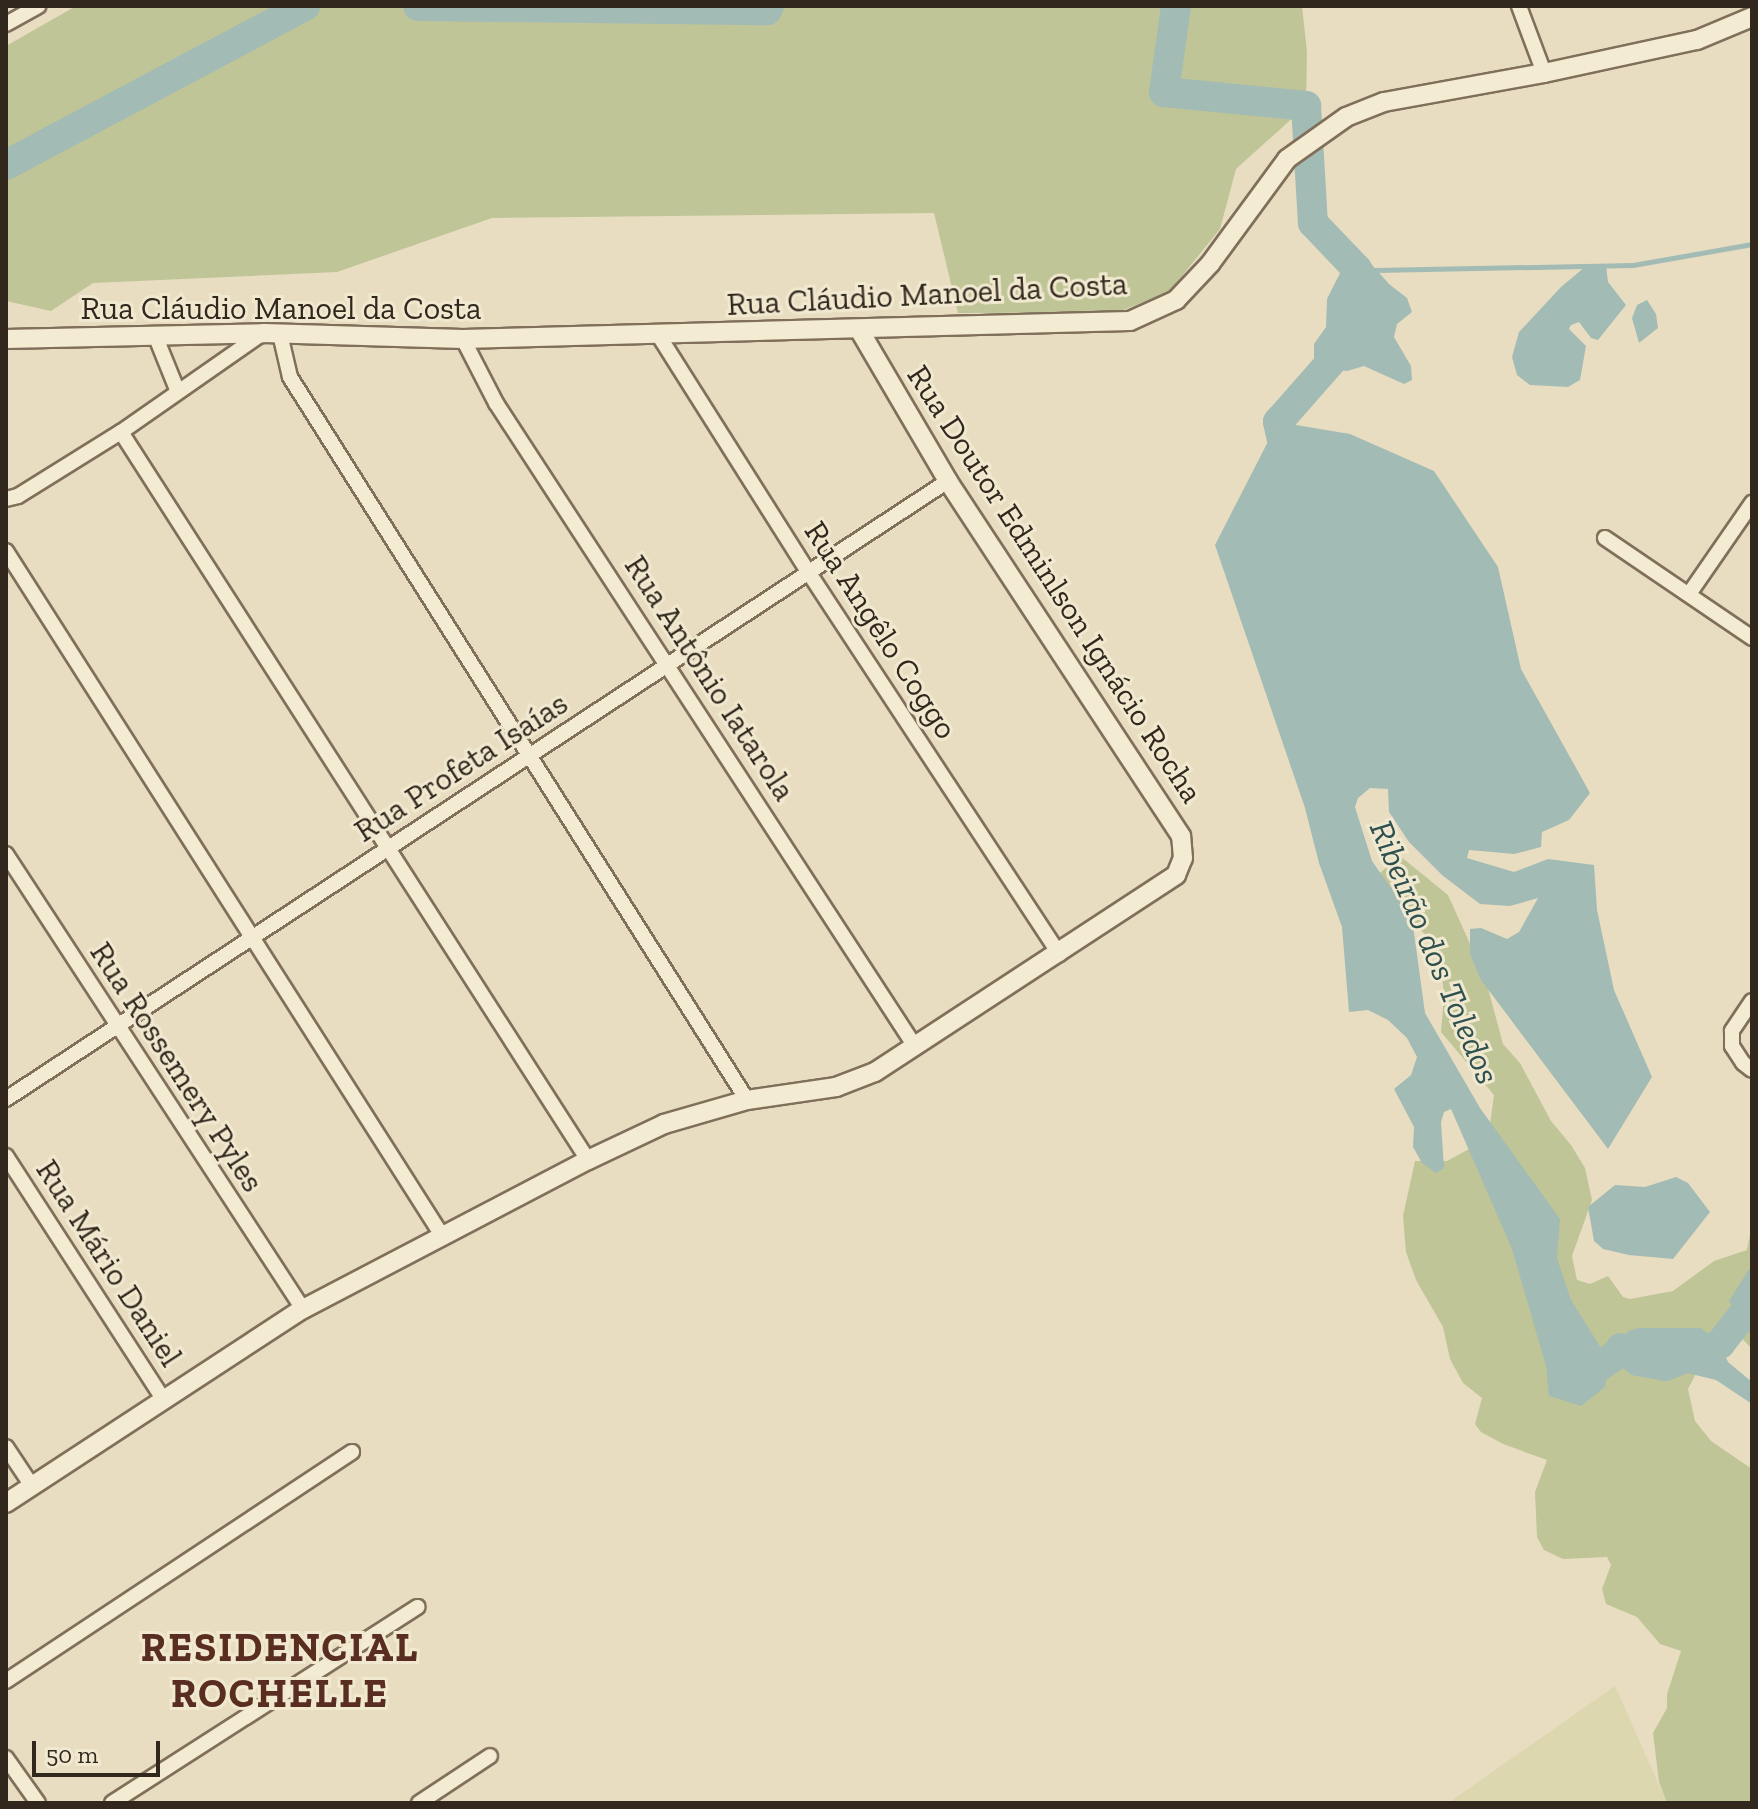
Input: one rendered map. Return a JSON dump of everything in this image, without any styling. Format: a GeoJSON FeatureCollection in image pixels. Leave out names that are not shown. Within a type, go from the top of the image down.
{"type":"FeatureCollection","features":[{"type":"Feature","properties":{"kind":"street"},"geometry":{"type":"LineString","coordinates":[[6,24],[38,6]]}},
{"type":"Feature","properties":{"kind":"street"},"geometry":{"type":"LineString","coordinates":[[1519,6],[1544,73]]}},
{"type":"Feature","properties":{"kind":"street","name":"Rua Cláudio Manoel da Costa"},"geometry":{"type":"LineString","coordinates":[[6,339],[272,334],[463,339],[659,336],[1130,321],[1176,300],[1210,264],[1287,159],[1346,117],[1384,102],[1544,73],[1697,40],[1752,17]]}},
{"type":"Feature","properties":{"kind":"street","name":"Rua Doutor Edminlson Ignácio Rocha"},"geometry":{"type":"LineString","coordinates":[[859,329],[948,481],[1181,836],[1183,858],[1176,875],[1059,954]]}},
{"type":"Feature","properties":{"kind":"street"},"geometry":{"type":"LineString","coordinates":[[6,499],[18,496],[272,334],[290,377],[747,1100]]}},
{"type":"Feature","properties":{"kind":"street"},"geometry":{"type":"LineString","coordinates":[[155,335],[178,392]]}},
{"type":"Feature","properties":{"kind":"street","name":"Rua Angêlo Coggo"},"geometry":{"type":"LineString","coordinates":[[659,336],[809,573],[1059,954]]}},
{"type":"Feature","properties":{"kind":"street","name":"Rua Antônio Iatarola"},"geometry":{"type":"LineString","coordinates":[[463,339],[496,403],[669,664],[914,1045]]}},
{"type":"Feature","properties":{"kind":"street"},"geometry":{"type":"LineString","coordinates":[[121,432],[588,1160]]}},
{"type":"Feature","properties":{"kind":"street","name":"Rua Profeta Isaías"},"geometry":{"type":"LineString","coordinates":[[6,1099],[948,481]]}},
{"type":"Feature","properties":{"kind":"street"},"geometry":{"type":"LineString","coordinates":[[1689,594],[1752,503]]}},
{"type":"Feature","properties":{"kind":"street"},"geometry":{"type":"LineString","coordinates":[[1605,538],[1752,638]]}},
{"type":"Feature","properties":{"kind":"street"},"geometry":{"type":"LineString","coordinates":[[6,551],[443,1237]]}},
{"type":"Feature","properties":{"kind":"street","name":"Rua Rossemery Pyles"},"geometry":{"type":"LineString","coordinates":[[6,854],[116,1027],[303,1309]]}},
{"type":"Feature","properties":{"kind":"street"},"geometry":{"type":"LineString","coordinates":[[6,1503],[303,1309],[588,1160],[664,1124],[747,1100],[836,1087],[875,1072],[1059,954]]}},
{"type":"Feature","properties":{"kind":"street"},"geometry":{"type":"LineString","coordinates":[[1747,1066],[1732,1046],[1732,1031],[1752,1001]]}},
{"type":"Feature","properties":{"kind":"street","name":"Rua Mário Daniel"},"geometry":{"type":"LineString","coordinates":[[6,1156],[164,1400]]}},
{"type":"Feature","properties":{"kind":"street"},"geometry":{"type":"LineString","coordinates":[[6,1447],[32,1486]]}},
{"type":"Feature","properties":{"kind":"street"},"geometry":{"type":"LineString","coordinates":[[6,1681],[352,1452]]}},
{"type":"Feature","properties":{"kind":"street"},"geometry":{"type":"LineString","coordinates":[[112,1803],[417,1607]]}},
{"type":"Feature","properties":{"kind":"street"},"geometry":{"type":"LineString","coordinates":[[419,1803],[490,1756]]}},
{"type":"Feature","properties":{"kind":"street"},"geometry":{"type":"LineString","coordinates":[[6,1758],[38,1803]]}},
{"type":"Feature","properties":{"kind":"shaded area"},"geometry":{"type":"Polygon","coordinates":[[[1615,1686],[1667,1803],[1448,1803],[1615,1686]]]}},
{"type":"Feature","properties":{"kind":"green space"},"geometry":{"type":"Polygon","coordinates":[[[76,6],[1302,6],[1307,52],[1306,106],[1236,169],[1220,229],[1169,292],[1118,312],[958,313],[934,213],[492,218],[337,272],[93,283],[51,311],[6,301],[6,46],[76,6]]]}},
{"type":"Feature","properties":{"kind":"green space"},"geometry":{"type":"Polygon","coordinates":[[[1400,856],[1448,895],[1485,977],[1503,1044],[1520,1063],[1551,1121],[1585,1168],[1592,1200],[1572,1256],[1577,1280],[1590,1284],[1608,1276],[1623,1297],[1630,1299],[1673,1291],[1714,1261],[1747,1250],[1752,1225],[1752,1349],[1731,1327],[1712,1343],[1688,1389],[1695,1421],[1711,1441],[1752,1469],[1752,1803],[1667,1803],[1659,1782],[1653,1733],[1667,1708],[1667,1694],[1681,1651],[1660,1644],[1637,1617],[1606,1604],[1602,1589],[1611,1565],[1607,1557],[1563,1559],[1544,1550],[1537,1537],[1535,1492],[1547,1460],[1503,1444],[1481,1432],[1475,1424],[1482,1398],[1463,1383],[1450,1359],[1443,1327],[1416,1280],[1406,1252],[1403,1216],[1415,1161],[1447,1161],[1471,1148],[1490,1124],[1494,1095],[1441,1032],[1444,996],[1441,967],[1431,940],[1390,901],[1380,873],[1400,856]]]}},
{"type":"Feature","properties":{"kind":"water"},"geometry":{"type":"Polygon","coordinates":[[[1365,257],[1389,284],[1407,298],[1412,312],[1397,324],[1394,337],[1411,366],[1412,380],[1404,384],[1364,366],[1347,371],[1324,368],[1314,359],[1314,344],[1326,327],[1327,299],[1347,259],[1365,257]]]}},
{"type":"Feature","properties":{"kind":"water"},"geometry":{"type":"Polygon","coordinates":[[[1606,265],[1608,282],[1626,305],[1598,340],[1591,338],[1579,322],[1571,325],[1569,329],[1586,346],[1580,380],[1568,387],[1530,385],[1517,375],[1512,357],[1519,332],[1561,287],[1586,266],[1606,265]]]}},
{"type":"Feature","properties":{"kind":"water"},"geometry":{"type":"Polygon","coordinates":[[[1647,300],[1656,314],[1658,328],[1639,343],[1632,318],[1637,305],[1647,300]]]}},
{"type":"Feature","properties":{"kind":"water"},"geometry":{"type":"Polygon","coordinates":[[[1278,422],[1350,434],[1434,471],[1498,567],[1521,669],[1590,793],[1569,820],[1542,832],[1541,847],[1514,854],[1469,850],[1467,858],[1514,872],[1548,859],[1594,865],[1597,910],[1614,990],[1652,1077],[1608,1149],[1481,980],[1470,954],[1470,929],[1481,928],[1507,939],[1519,932],[1538,898],[1510,906],[1480,904],[1442,875],[1409,842],[1389,812],[1388,789],[1370,788],[1358,798],[1355,807],[1372,861],[1412,918],[1425,1013],[1480,1108],[1560,1219],[1557,1258],[1571,1300],[1609,1361],[1605,1387],[1581,1406],[1549,1396],[1546,1366],[1512,1249],[1451,1109],[1444,1112],[1441,1122],[1444,1168],[1436,1173],[1422,1163],[1413,1147],[1414,1127],[1394,1089],[1411,1075],[1417,1057],[1407,1038],[1388,1020],[1368,1010],[1349,1012],[1342,927],[1319,863],[1305,808],[1215,545],[1278,422]]]}},
{"type":"Feature","properties":{"kind":"water"},"geometry":{"type":"Polygon","coordinates":[[[1676,1177],[1688,1183],[1710,1212],[1673,1259],[1629,1255],[1603,1249],[1594,1241],[1588,1207],[1615,1185],[1645,1187],[1676,1177]]]}},
{"type":"Feature","properties":{"kind":"water"},"geometry":{"type":"Polygon","coordinates":[[[1749,1269],[1752,1272],[1752,1319],[1747,1326],[1729,1301],[1749,1269]]]}},
{"type":"Feature","properties":{"kind":"water"},"geometry":{"type":"Polygon","coordinates":[[[1639,1328],[1701,1328],[1720,1344],[1728,1362],[1752,1382],[1752,1404],[1716,1380],[1638,1361],[1621,1348],[1628,1331],[1639,1328]]]}},
{"type":"Feature","properties":{"kind":"waterway","name":"Ribeirão dos Toledos"},"geometry":{"type":"LineString","coordinates":[[6,165],[305,6]]}},
{"type":"Feature","properties":{"kind":"waterway","name":"Ribeirão dos Toledos"},"geometry":{"type":"LineString","coordinates":[[418,6],[767,10],[769,6]]}},
{"type":"Feature","properties":{"kind":"waterway","name":"Ribeirão dos Toledos"},"geometry":{"type":"LineString","coordinates":[[1176,6],[1164,92],[1306,106],[1313,223],[1357,269],[1361,297]]}},
{"type":"Feature","properties":{"kind":"waterway"},"geometry":{"type":"LineString","coordinates":[[1375,270],[1633,265],[1752,244]]}},
{"type":"Feature","properties":{"kind":"waterway","name":"Ribeirão dos Toledos"},"geometry":{"type":"LineString","coordinates":[[1287,462],[1278,422],[1351,339]]}},
{"type":"Feature","properties":{"kind":"waterway","name":"Ribeirão dos Toledos"},"geometry":{"type":"LineString","coordinates":[[1582,1350],[1589,1365],[1598,1367],[1619,1353],[1621,1348],[1638,1361],[1665,1366],[1720,1344],[1741,1317],[1752,1317]]}},
{"type":"Feature","properties":{"kind":"district","name":"RESIDENCIAL ROCHELLE"},"geometry":{"type":"Point","coordinates":[280,1670]}}]}
